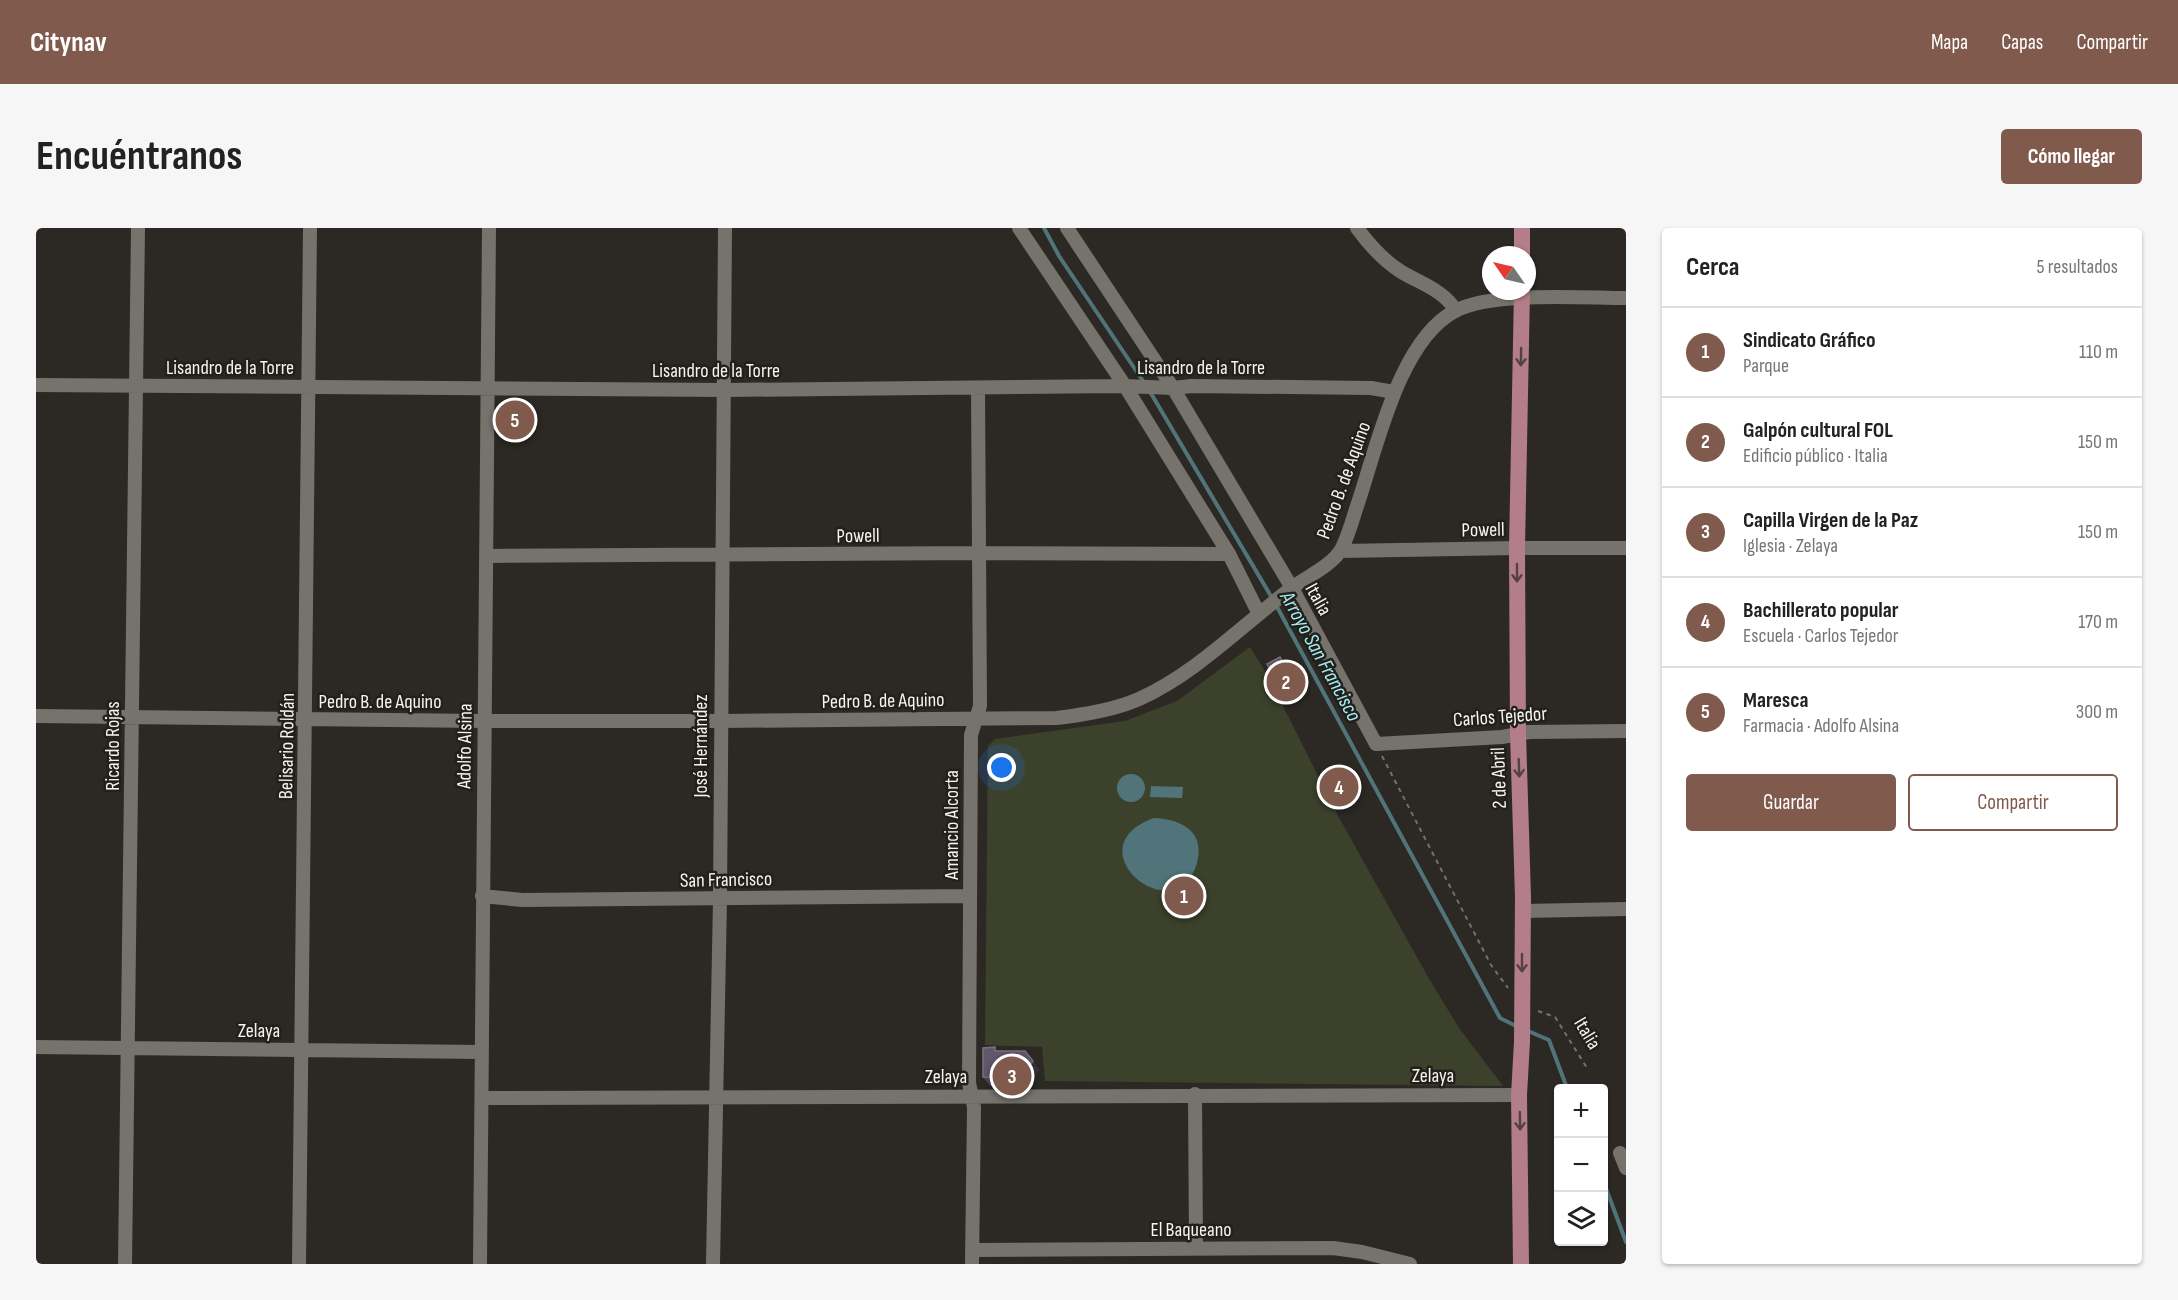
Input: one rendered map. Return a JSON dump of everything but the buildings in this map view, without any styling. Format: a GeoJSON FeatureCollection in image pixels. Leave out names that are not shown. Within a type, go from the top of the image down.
{"type":"FeatureCollection","features":[{"type":"Feature","properties":{"kind":"main road"},"geometry":{"type":"LineString","coordinates":[[1521,228],[1522,246]]}},
{"type":"Feature","properties":{"kind":"main road","name":"2 de Abril"},"geometry":{"type":"LineString","coordinates":[[1521,1264],[1519,1095],[1522,1042],[1522,911],[1517,548],[1522,300]]}},
{"type":"Feature","properties":{"kind":"street","name":"Ricardo Rojas"},"geometry":{"type":"LineString","coordinates":[[125,1264],[138,228]]}},
{"type":"Feature","properties":{"kind":"street","name":"Belisario Roldán"},"geometry":{"type":"LineString","coordinates":[[299,1264],[310,228]]}},
{"type":"Feature","properties":{"kind":"street","name":"Adolfo Alsina"},"geometry":{"type":"LineString","coordinates":[[480,1264],[489,228]]}},
{"type":"Feature","properties":{"kind":"street","name":"José Hernández"},"geometry":{"type":"LineString","coordinates":[[713,1264],[720,899],[725,228]]}},
{"type":"Feature","properties":{"kind":"street"},"geometry":{"type":"LineString","coordinates":[[1019,228],[1131,387],[1264,611]]}},
{"type":"Feature","properties":{"kind":"street","name":"Italia"},"geometry":{"type":"LineString","coordinates":[[1067,228],[1167,388],[1376,744]]}},
{"type":"Feature","properties":{"kind":"street"},"geometry":{"type":"LineString","coordinates":[[1357,228],[1398,270],[1443,295],[1456,311]]}},
{"type":"Feature","properties":{"kind":"street"},"geometry":{"type":"LineString","coordinates":[[1536,295],[1626,298]]}},
{"type":"Feature","properties":{"kind":"street","name":"Pedro B. de Aquino"},"geometry":{"type":"LineString","coordinates":[[36,716],[306,720],[720,721],[1056,718],[1091,713],[1139,699],[1201,660],[1341,551],[1394,392],[1426,336],[1442,320],[1456,311],[1492,300]]}},
{"type":"Feature","properties":{"kind":"street","name":"Lisandro de la Torre"},"geometry":{"type":"LineString","coordinates":[[36,385],[725,390],[1192,386],[1371,388],[1394,392]]}},
{"type":"Feature","properties":{"kind":"street","name":"Amancio Alcorta"},"geometry":{"type":"LineString","coordinates":[[972,1257],[974,1107],[969,1083],[971,735],[980,706],[978,388]]}},
{"type":"Feature","properties":{"kind":"street","name":"Powell"},"geometry":{"type":"LineString","coordinates":[[1341,551],[1626,548]]}},
{"type":"Feature","properties":{"kind":"street","name":"Powell"},"geometry":{"type":"LineString","coordinates":[[486,556],[1229,554]]}},
{"type":"Feature","properties":{"kind":"street","name":"Carlos Tejedor"},"geometry":{"type":"LineString","coordinates":[[1376,744],[1502,737],[1529,732],[1626,731]]}},
{"type":"Feature","properties":{"kind":"street","name":"San Francisco"},"geometry":{"type":"LineString","coordinates":[[482,896],[522,900],[970,896]]}},
{"type":"Feature","properties":{"kind":"street"},"geometry":{"type":"LineString","coordinates":[[1522,911],[1626,909]]}},
{"type":"Feature","properties":{"kind":"street","name":"Zelaya"},"geometry":{"type":"LineString","coordinates":[[36,1047],[482,1052]]}},
{"type":"Feature","properties":{"kind":"street"},"geometry":{"type":"LineString","coordinates":[[1195,1094],[1196,1248]]}},
{"type":"Feature","properties":{"kind":"street","name":"Zelaya"},"geometry":{"type":"LineString","coordinates":[[482,1098],[1195,1094],[1519,1095]]}},
{"type":"Feature","properties":{"kind":"street"},"geometry":{"type":"LineString","coordinates":[[1620,1153],[1626,1168]]}},
{"type":"Feature","properties":{"kind":"street","name":"El Baqueano"},"geometry":{"type":"LineString","coordinates":[[972,1257],[1196,1248],[1333,1248],[1355,1251],[1378,1260],[1410,1264]]}},
{"type":"Feature","properties":{"kind":"path"},"geometry":{"type":"LineString","coordinates":[[1376,744],[1491,965],[1508,988],[1512,991],[1522,991]]}},
{"type":"Feature","properties":{"kind":"path","name":"Italia"},"geometry":{"type":"LineString","coordinates":[[1522,1013],[1537,1011],[1555,1017],[1587,1068]]}},
{"type":"Feature","properties":{"kind":"green space"},"geometry":{"type":"Polygon","coordinates":[[[1250,647],[1268,676],[1337,814],[1428,977],[1459,1028],[1503,1086],[1045,1081],[1042,1047],[985,1045],[988,746],[995,739],[1125,721],[1177,701],[1250,647]]]}},
{"type":"Feature","properties":{"kind":"water"},"geometry":{"type":"Polygon","coordinates":[[[1131,774],[1141,778],[1145,788],[1141,798],[1131,802],[1121,798],[1117,788],[1121,778],[1131,774]]]}},
{"type":"Feature","properties":{"kind":"water"},"geometry":{"type":"Polygon","coordinates":[[[1151,786],[1183,787],[1182,798],[1150,797],[1151,786]]]}},
{"type":"Feature","properties":{"kind":"water"},"geometry":{"type":"Polygon","coordinates":[[[1154,818],[1183,825],[1190,830],[1198,845],[1199,855],[1196,866],[1184,884],[1168,890],[1151,887],[1136,878],[1125,863],[1123,847],[1131,831],[1154,818]]]}},
{"type":"Feature","properties":{"kind":"waterway","name":"Arroyo San Francisco"},"geometry":{"type":"LineString","coordinates":[[1044,228],[1059,256],[1145,384]]}},
{"type":"Feature","properties":{"kind":"waterway","name":"Arroyo San Francisco"},"geometry":{"type":"LineString","coordinates":[[1149,390],[1272,598]]}},
{"type":"Feature","properties":{"kind":"waterway","name":"Arroyo San Francisco"},"geometry":{"type":"LineString","coordinates":[[1276,605],[1500,1018],[1518,1027]]}},
{"type":"Feature","properties":{"kind":"waterway","name":"Arroyo San Francisco"},"geometry":{"type":"LineString","coordinates":[[1528,1031],[1549,1040],[1566,1084]]}},
{"type":"Feature","properties":{"kind":"waterway","name":"Arroyo San Francisco"},"geometry":{"type":"LineString","coordinates":[[1607,1192],[1626,1242]]}},
{"type":"Feature","properties":{"kind":"place","name":"Maresca"},"geometry":{"type":"Point","coordinates":[515,420]}},
{"type":"Feature","properties":{"kind":"place","name":"Galpón cultural FOL"},"geometry":{"type":"Point","coordinates":[1286,682]}},
{"type":"Feature","properties":{"kind":"place","name":"Bachillerato popular"},"geometry":{"type":"Point","coordinates":[1339,787]}},
{"type":"Feature","properties":{"kind":"place","name":"Sindicato Gráfico"},"geometry":{"type":"Point","coordinates":[1184,896]}},
{"type":"Feature","properties":{"kind":"place","name":"Capilla Virgen de la Paz"},"geometry":{"type":"Point","coordinates":[1012,1076]}}]}
